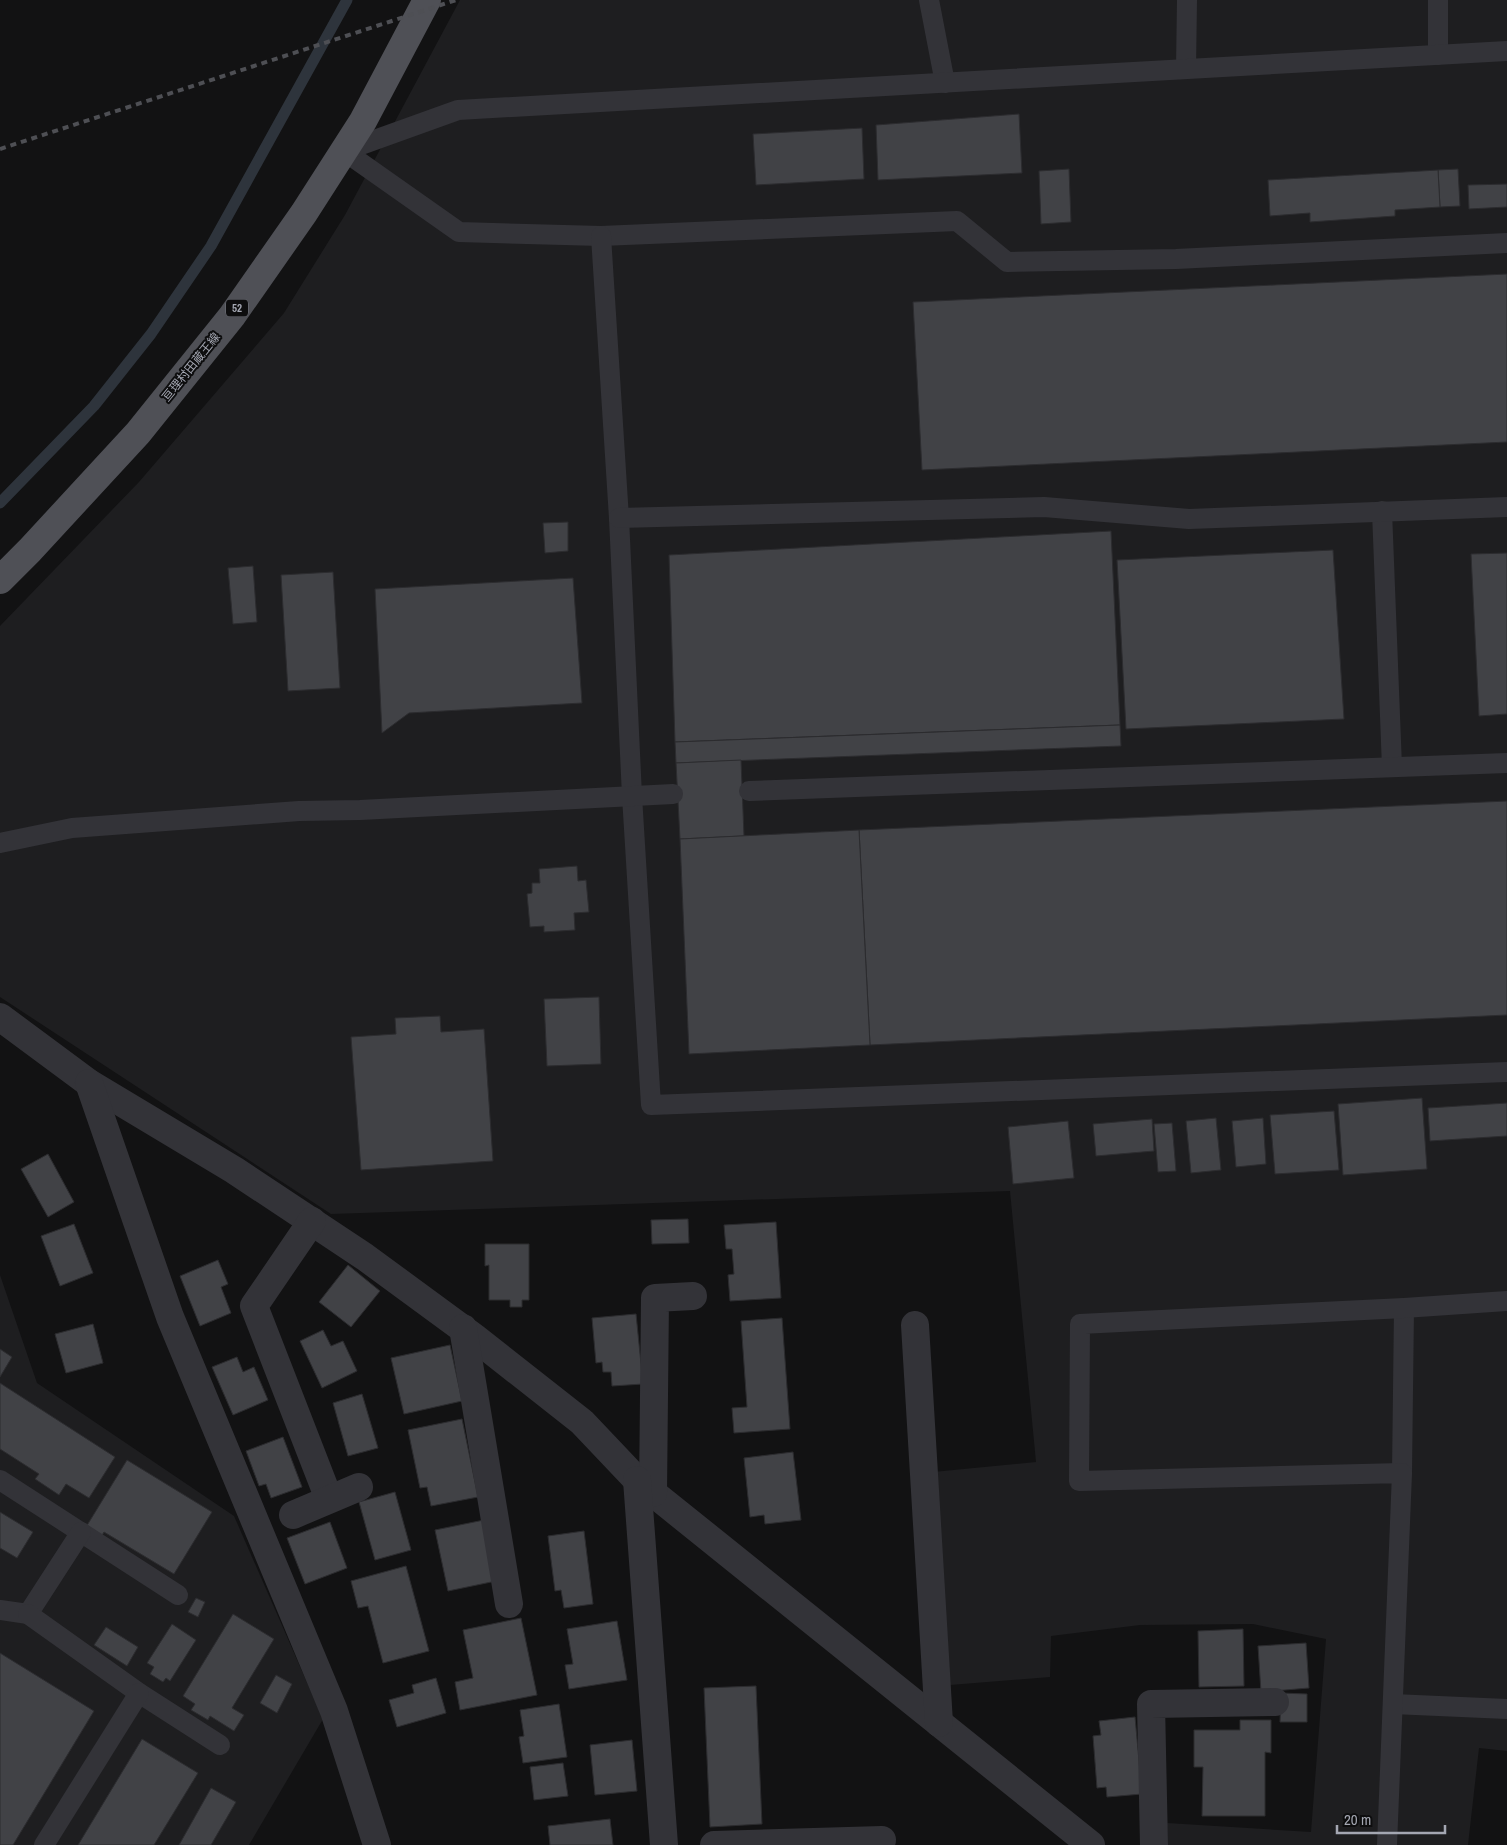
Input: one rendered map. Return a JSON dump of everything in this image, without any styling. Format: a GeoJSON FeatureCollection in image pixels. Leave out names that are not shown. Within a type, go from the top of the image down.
{"type":"FeatureCollection","features":[{"type":"Feature","properties":{"kind":"main road","name":"亘理村田蔵王線"},"geometry":{"type":"LineString","coordinates":[[0,580],[138,433],[232,316],[304,213],[363,121],[427,0]]}},
{"type":"Feature","properties":{"kind":"street"},"geometry":{"type":"LineString","coordinates":[[0,1017],[90,1083],[234,1170],[312,1221],[463,1328],[582,1422],[645,1487],[1091,1845]]}},
{"type":"Feature","properties":{"kind":"street"},"geometry":{"type":"LineString","coordinates":[[90,1083],[170,1317],[334,1711],[377,1845]]}},
{"type":"Feature","properties":{"kind":"street"},"geometry":{"type":"LineString","coordinates":[[312,1221],[254,1306],[329,1499]]}},
{"type":"Feature","properties":{"kind":"street"},"geometry":{"type":"LineString","coordinates":[[664,1845],[645,1487],[655,1298],[693,1296]]}},
{"type":"Feature","properties":{"kind":"street"},"geometry":{"type":"LineString","coordinates":[[915,1325],[939,1723]]}},
{"type":"Feature","properties":{"kind":"street"},"geometry":{"type":"LineString","coordinates":[[463,1328],[510,1604]]}},
{"type":"Feature","properties":{"kind":"street"},"geometry":{"type":"LineString","coordinates":[[293,1514],[359,1487]]}},
{"type":"Feature","properties":{"kind":"street"},"geometry":{"type":"LineString","coordinates":[[1154,1845],[1151,1704],[1274,1702]]}},
{"type":"Feature","properties":{"kind":"street"},"geometry":{"type":"LineString","coordinates":[[714,1845],[882,1840]]}},
{"type":"Feature","properties":{"kind":"lane"},"geometry":{"type":"LineString","coordinates":[[929,0],[945,83]]}},
{"type":"Feature","properties":{"kind":"lane"},"geometry":{"type":"LineString","coordinates":[[1186,69],[1187,0]]}},
{"type":"Feature","properties":{"kind":"lane"},"geometry":{"type":"LineString","coordinates":[[1438,0],[1438,55]]}},
{"type":"Feature","properties":{"kind":"lane"},"geometry":{"type":"LineString","coordinates":[[344,151],[458,110],[1507,51]]}},
{"type":"Feature","properties":{"kind":"lane"},"geometry":{"type":"LineString","coordinates":[[344,151],[458,232],[601,236],[956,221],[1006,262],[1176,259],[1507,243]]}},
{"type":"Feature","properties":{"kind":"lane"},"geometry":{"type":"LineString","coordinates":[[601,236],[619,518],[632,796],[651,1105],[1507,1072]]}},
{"type":"Feature","properties":{"kind":"lane"},"geometry":{"type":"LineString","coordinates":[[619,518],[1044,507],[1189,519],[1507,507]]}},
{"type":"Feature","properties":{"kind":"lane"},"geometry":{"type":"LineString","coordinates":[[1382,511],[1392,767]]}},
{"type":"Feature","properties":{"kind":"lane"},"geometry":{"type":"LineString","coordinates":[[748,791],[1507,763]]}},
{"type":"Feature","properties":{"kind":"lane"},"geometry":{"type":"LineString","coordinates":[[0,843],[72,828],[299,811],[360,810],[673,794]]}},
{"type":"Feature","properties":{"kind":"lane"},"geometry":{"type":"LineString","coordinates":[[1402,1473],[1079,1481],[1080,1324],[1507,1301]]}},
{"type":"Feature","properties":{"kind":"lane"},"geometry":{"type":"LineString","coordinates":[[1388,1845],[1402,1473],[1404,1308]]}},
{"type":"Feature","properties":{"kind":"lane"},"geometry":{"type":"LineString","coordinates":[[0,1480],[178,1595]]}},
{"type":"Feature","properties":{"kind":"lane"},"geometry":{"type":"LineString","coordinates":[[28,1614],[81,1532]]}},
{"type":"Feature","properties":{"kind":"lane"},"geometry":{"type":"LineString","coordinates":[[0,1610],[28,1614],[139,1693],[220,1745]]}},
{"type":"Feature","properties":{"kind":"lane"},"geometry":{"type":"LineString","coordinates":[[44,1845],[139,1693]]}},
{"type":"Feature","properties":{"kind":"lane"},"geometry":{"type":"LineString","coordinates":[[1393,1704],[1507,1709]]}},
{"type":"Feature","properties":{"kind":"shaded area"},"geometry":{"type":"Polygon","coordinates":[[[460,0],[1507,0],[1507,1751],[1479,1748],[1468,1845],[1168,1845],[1167,1823],[1311,1832],[1326,1639],[1253,1624],[1140,1625],[1051,1636],[1050,1677],[950,1685],[933,1472],[1036,1462],[1010,1191],[331,1214],[0,997],[0,626],[139,482],[284,313],[345,215],[460,0]]]}},
{"type":"Feature","properties":{"kind":"shaded area"},"geometry":{"type":"Polygon","coordinates":[[[0,1275],[37,1383],[234,1516],[323,1719],[249,1845],[0,1845],[0,1275]]]}},
{"type":"Feature","properties":{"kind":"building"},"geometry":{"type":"Polygon","coordinates":[[[1019,114],[1022,173],[878,180],[876,125],[1019,114]]]}},
{"type":"Feature","properties":{"kind":"building"},"geometry":{"type":"Polygon","coordinates":[[[862,128],[864,179],[756,185],[753,134],[862,128]]]}},
{"type":"Feature","properties":{"kind":"building"},"geometry":{"type":"Polygon","coordinates":[[[1069,169],[1071,222],[1041,224],[1039,171],[1069,169]]]}},
{"type":"Feature","properties":{"kind":"building"},"geometry":{"type":"Polygon","coordinates":[[[1458,169],[1460,206],[1440,207],[1438,170],[1458,169]]]}},
{"type":"Feature","properties":{"kind":"building"},"geometry":{"type":"Polygon","coordinates":[[[1438,170],[1440,207],[1395,210],[1395,216],[1310,222],[1310,213],[1270,216],[1268,180],[1438,170]]]}},
{"type":"Feature","properties":{"kind":"building"},"geometry":{"type":"Polygon","coordinates":[[[1507,184],[1507,207],[1469,209],[1468,185],[1507,184]]]}},
{"type":"Feature","properties":{"kind":"building"},"geometry":{"type":"Polygon","coordinates":[[[1507,274],[1507,442],[922,470],[913,302],[1507,274]]]}},
{"type":"Feature","properties":{"kind":"building"},"geometry":{"type":"Polygon","coordinates":[[[568,522],[568,551],[545,553],[543,523],[568,522]]]}},
{"type":"Feature","properties":{"kind":"building"},"geometry":{"type":"Polygon","coordinates":[[[1111,531],[1120,725],[675,742],[669,555],[1111,531]]]}},
{"type":"Feature","properties":{"kind":"building"},"geometry":{"type":"Polygon","coordinates":[[[1333,550],[1344,719],[1126,729],[1117,560],[1333,550]]]}},
{"type":"Feature","properties":{"kind":"building"},"geometry":{"type":"Polygon","coordinates":[[[1507,553],[1507,714],[1479,716],[1471,554],[1507,553]]]}},
{"type":"Feature","properties":{"kind":"building"},"geometry":{"type":"Polygon","coordinates":[[[253,566],[257,622],[233,624],[228,568],[253,566]]]}},
{"type":"Feature","properties":{"kind":"building"},"geometry":{"type":"Polygon","coordinates":[[[333,572],[340,688],[288,691],[281,575],[333,572]]]}},
{"type":"Feature","properties":{"kind":"building"},"geometry":{"type":"Polygon","coordinates":[[[573,578],[582,703],[409,713],[382,733],[375,589],[573,578]]]}},
{"type":"Feature","properties":{"kind":"building"},"geometry":{"type":"Polygon","coordinates":[[[1120,725],[1121,746],[676,763],[675,742],[1120,725]]]}},
{"type":"Feature","properties":{"kind":"building"},"geometry":{"type":"Polygon","coordinates":[[[741,760],[744,836],[680,839],[676,763],[741,760]]]}},
{"type":"Feature","properties":{"kind":"building"},"geometry":{"type":"Polygon","coordinates":[[[1507,801],[1507,1015],[870,1045],[859,830],[1507,801]]]}},
{"type":"Feature","properties":{"kind":"building"},"geometry":{"type":"Polygon","coordinates":[[[859,830],[870,1045],[689,1054],[680,839],[859,830]]]}},
{"type":"Feature","properties":{"kind":"building"},"geometry":{"type":"Polygon","coordinates":[[[577,866],[578,881],[586,880],[589,912],[574,913],[575,930],[544,932],[544,926],[530,927],[527,894],[532,893],[532,883],[540,883],[539,869],[577,866]]]}},
{"type":"Feature","properties":{"kind":"building"},"geometry":{"type":"Polygon","coordinates":[[[599,997],[601,1064],[547,1066],[544,999],[599,997]]]}},
{"type":"Feature","properties":{"kind":"building"},"geometry":{"type":"Polygon","coordinates":[[[440,1016],[441,1032],[484,1029],[493,1161],[361,1170],[351,1037],[396,1034],[395,1018],[440,1016]]]}},
{"type":"Feature","properties":{"kind":"building"},"geometry":{"type":"Polygon","coordinates":[[[1422,1098],[1427,1169],[1343,1175],[1338,1104],[1422,1098]]]}},
{"type":"Feature","properties":{"kind":"building"},"geometry":{"type":"Polygon","coordinates":[[[1507,1103],[1507,1136],[1430,1141],[1428,1108],[1507,1103]]]}},
{"type":"Feature","properties":{"kind":"building"},"geometry":{"type":"Polygon","coordinates":[[[1334,1111],[1339,1170],[1275,1174],[1270,1115],[1334,1111]]]}},
{"type":"Feature","properties":{"kind":"building"},"geometry":{"type":"Polygon","coordinates":[[[1216,1118],[1221,1170],[1191,1173],[1186,1121],[1216,1118]]]}},
{"type":"Feature","properties":{"kind":"building"},"geometry":{"type":"Polygon","coordinates":[[[1263,1118],[1266,1164],[1236,1167],[1232,1121],[1263,1118]]]}},
{"type":"Feature","properties":{"kind":"building"},"geometry":{"type":"Polygon","coordinates":[[[1152,1119],[1154,1151],[1096,1156],[1093,1124],[1152,1119]]]}},
{"type":"Feature","properties":{"kind":"building"},"geometry":{"type":"Polygon","coordinates":[[[1068,1121],[1074,1178],[1013,1184],[1008,1127],[1068,1121]]]}},
{"type":"Feature","properties":{"kind":"building"},"geometry":{"type":"Polygon","coordinates":[[[1172,1123],[1176,1171],[1158,1172],[1154,1124],[1172,1123]]]}},
{"type":"Feature","properties":{"kind":"building"},"geometry":{"type":"Polygon","coordinates":[[[48,1154],[74,1202],[48,1217],[21,1169],[48,1154]]]}},
{"type":"Feature","properties":{"kind":"building"},"geometry":{"type":"Polygon","coordinates":[[[688,1219],[689,1243],[652,1244],[651,1220],[688,1219]]]}},
{"type":"Feature","properties":{"kind":"building"},"geometry":{"type":"Polygon","coordinates":[[[776,1222],[781,1298],[730,1301],[728,1275],[734,1274],[732,1249],[726,1249],[724,1225],[776,1222]]]}},
{"type":"Feature","properties":{"kind":"building"},"geometry":{"type":"Polygon","coordinates":[[[74,1224],[93,1273],[60,1286],[41,1236],[74,1224]]]}},
{"type":"Feature","properties":{"kind":"building"},"geometry":{"type":"Polygon","coordinates":[[[485,1244],[529,1244],[529,1300],[522,1300],[522,1307],[510,1307],[510,1300],[489,1300],[489,1265],[485,1266],[485,1244]]]}},
{"type":"Feature","properties":{"kind":"building"},"geometry":{"type":"Polygon","coordinates":[[[218,1260],[228,1284],[221,1287],[231,1313],[200,1326],[180,1276],[218,1260]]]}},
{"type":"Feature","properties":{"kind":"building"},"geometry":{"type":"Polygon","coordinates":[[[348,1265],[380,1291],[351,1327],[319,1302],[348,1265]]]}},
{"type":"Feature","properties":{"kind":"building"},"geometry":{"type":"Polygon","coordinates":[[[636,1314],[643,1384],[612,1386],[611,1372],[603,1372],[602,1362],[596,1363],[592,1318],[636,1314]]]}},
{"type":"Feature","properties":{"kind":"building"},"geometry":{"type":"Polygon","coordinates":[[[782,1318],[790,1429],[734,1433],[732,1408],[747,1407],[741,1321],[782,1318]]]}},
{"type":"Feature","properties":{"kind":"building"},"geometry":{"type":"Polygon","coordinates":[[[93,1324],[103,1363],[66,1373],[55,1334],[93,1324]]]}},
{"type":"Feature","properties":{"kind":"building"},"geometry":{"type":"Polygon","coordinates":[[[323,1330],[331,1346],[343,1341],[357,1371],[322,1388],[300,1341],[323,1330]]]}},
{"type":"Feature","properties":{"kind":"building"},"geometry":{"type":"Polygon","coordinates":[[[450,1345],[462,1401],[404,1414],[391,1358],[450,1345]]]}},
{"type":"Feature","properties":{"kind":"building"},"geometry":{"type":"Polygon","coordinates":[[[0,1349],[12,1357],[0,1377],[0,1349]]]}},
{"type":"Feature","properties":{"kind":"building"},"geometry":{"type":"Polygon","coordinates":[[[237,1357],[243,1372],[254,1367],[268,1400],[233,1415],[212,1367],[237,1357]]]}},
{"type":"Feature","properties":{"kind":"building"},"geometry":{"type":"Polygon","coordinates":[[[0,1383],[115,1457],[89,1498],[66,1484],[59,1495],[35,1479],[39,1474],[0,1449],[0,1383]]]}},
{"type":"Feature","properties":{"kind":"building"},"geometry":{"type":"Polygon","coordinates":[[[362,1394],[378,1448],[348,1456],[333,1403],[362,1394]]]}},
{"type":"Feature","properties":{"kind":"building"},"geometry":{"type":"Polygon","coordinates":[[[462,1419],[478,1497],[431,1506],[427,1487],[420,1488],[408,1430],[462,1419]]]}},
{"type":"Feature","properties":{"kind":"building"},"geometry":{"type":"Polygon","coordinates":[[[283,1437],[302,1487],[271,1498],[266,1484],[259,1486],[246,1451],[283,1437]]]}},
{"type":"Feature","properties":{"kind":"building"},"geometry":{"type":"Polygon","coordinates":[[[793,1452],[801,1520],[765,1524],[764,1515],[750,1517],[744,1458],[793,1452]]]}},
{"type":"Feature","properties":{"kind":"building"},"geometry":{"type":"Polygon","coordinates":[[[127,1460],[212,1512],[174,1574],[104,1532],[101,1537],[86,1527],[127,1460]]]}},
{"type":"Feature","properties":{"kind":"building"},"geometry":{"type":"Polygon","coordinates":[[[395,1492],[411,1550],[375,1560],[359,1502],[395,1492]]]}},
{"type":"Feature","properties":{"kind":"building"},"geometry":{"type":"Polygon","coordinates":[[[0,1512],[33,1532],[17,1558],[0,1548],[0,1512]]]}},
{"type":"Feature","properties":{"kind":"building"},"geometry":{"type":"Polygon","coordinates":[[[484,1520],[496,1581],[448,1591],[435,1530],[484,1520]]]}},
{"type":"Feature","properties":{"kind":"building"},"geometry":{"type":"Polygon","coordinates":[[[330,1522],[347,1568],[305,1584],[287,1538],[330,1522]]]}},
{"type":"Feature","properties":{"kind":"building"},"geometry":{"type":"Polygon","coordinates":[[[584,1531],[593,1604],[564,1608],[561,1590],[555,1591],[548,1536],[584,1531]]]}},
{"type":"Feature","properties":{"kind":"building"},"geometry":{"type":"Polygon","coordinates":[[[406,1566],[429,1651],[383,1663],[368,1606],[358,1608],[351,1581],[406,1566]]]}},
{"type":"Feature","properties":{"kind":"building"},"geometry":{"type":"Polygon","coordinates":[[[196,1598],[205,1602],[198,1617],[188,1612],[196,1598]]]}},
{"type":"Feature","properties":{"kind":"building"},"geometry":{"type":"Polygon","coordinates":[[[233,1614],[274,1639],[232,1708],[244,1715],[234,1731],[210,1716],[208,1720],[191,1710],[195,1704],[183,1696],[233,1614]]]}},
{"type":"Feature","properties":{"kind":"building"},"geometry":{"type":"Polygon","coordinates":[[[521,1618],[537,1695],[460,1710],[455,1682],[473,1678],[463,1630],[521,1618]]]}},
{"type":"Feature","properties":{"kind":"building"},"geometry":{"type":"Polygon","coordinates":[[[617,1621],[627,1680],[569,1689],[565,1665],[573,1664],[567,1629],[617,1621]]]}},
{"type":"Feature","properties":{"kind":"building"},"geometry":{"type":"Polygon","coordinates":[[[172,1624],[196,1640],[170,1681],[166,1678],[163,1682],[150,1674],[154,1667],[147,1663],[172,1624]]]}},
{"type":"Feature","properties":{"kind":"building"},"geometry":{"type":"Polygon","coordinates":[[[106,1627],[138,1647],[127,1666],[94,1645],[106,1627]]]}},
{"type":"Feature","properties":{"kind":"building"},"geometry":{"type":"Polygon","coordinates":[[[1243,1629],[1244,1686],[1199,1687],[1198,1631],[1243,1629]]]}},
{"type":"Feature","properties":{"kind":"building"},"geometry":{"type":"Polygon","coordinates":[[[1306,1643],[1309,1688],[1261,1692],[1258,1646],[1306,1643]]]}},
{"type":"Feature","properties":{"kind":"building"},"geometry":{"type":"Polygon","coordinates":[[[0,1653],[94,1711],[13,1845],[0,1845],[0,1653]]]}},
{"type":"Feature","properties":{"kind":"building"},"geometry":{"type":"Polygon","coordinates":[[[276,1675],[292,1684],[277,1713],[260,1703],[276,1675]]]}},
{"type":"Feature","properties":{"kind":"building"},"geometry":{"type":"Polygon","coordinates":[[[436,1678],[446,1713],[397,1727],[389,1700],[414,1693],[412,1685],[436,1678]]]}},
{"type":"Feature","properties":{"kind":"building"},"geometry":{"type":"Polygon","coordinates":[[[756,1686],[762,1824],[710,1827],[704,1688],[756,1686]]]}},
{"type":"Feature","properties":{"kind":"building"},"geometry":{"type":"Polygon","coordinates":[[[1281,1693],[1307,1694],[1307,1722],[1280,1722],[1281,1693]]]}},
{"type":"Feature","properties":{"kind":"building"},"geometry":{"type":"Polygon","coordinates":[[[559,1704],[567,1757],[523,1763],[519,1737],[524,1736],[520,1710],[559,1704]]]}},
{"type":"Feature","properties":{"kind":"building"},"geometry":{"type":"Polygon","coordinates":[[[1135,1717],[1142,1794],[1107,1797],[1106,1787],[1097,1788],[1093,1736],[1101,1735],[1099,1721],[1135,1717]]]}},
{"type":"Feature","properties":{"kind":"building"},"geometry":{"type":"Polygon","coordinates":[[[1240,1720],[1271,1720],[1271,1753],[1265,1752],[1265,1816],[1202,1816],[1203,1767],[1194,1767],[1194,1730],[1240,1730],[1240,1720]]]}},
{"type":"Feature","properties":{"kind":"building"},"geometry":{"type":"Polygon","coordinates":[[[142,1739],[198,1773],[154,1845],[78,1845],[142,1739]]]}},
{"type":"Feature","properties":{"kind":"building"},"geometry":{"type":"Polygon","coordinates":[[[632,1740],[637,1791],[595,1795],[590,1745],[632,1740]]]}},
{"type":"Feature","properties":{"kind":"building"},"geometry":{"type":"Polygon","coordinates":[[[563,1763],[568,1796],[534,1800],[530,1767],[563,1763]]]}},
{"type":"Feature","properties":{"kind":"building"},"geometry":{"type":"Polygon","coordinates":[[[211,1788],[236,1802],[211,1845],[179,1845],[211,1788]]]}},
{"type":"Feature","properties":{"kind":"building"},"geometry":{"type":"Polygon","coordinates":[[[610,1819],[613,1845],[550,1845],[548,1826],[610,1819]]]}},
{"type":"Feature","properties":{"kind":"waterway"},"geometry":{"type":"LineString","coordinates":[[0,503],[94,406],[151,334],[211,246],[347,0]]}},
{"type":"Feature","properties":{"kind":"railway"},"geometry":{"type":"LineString","coordinates":[[0,149],[456,0]]}}]}
